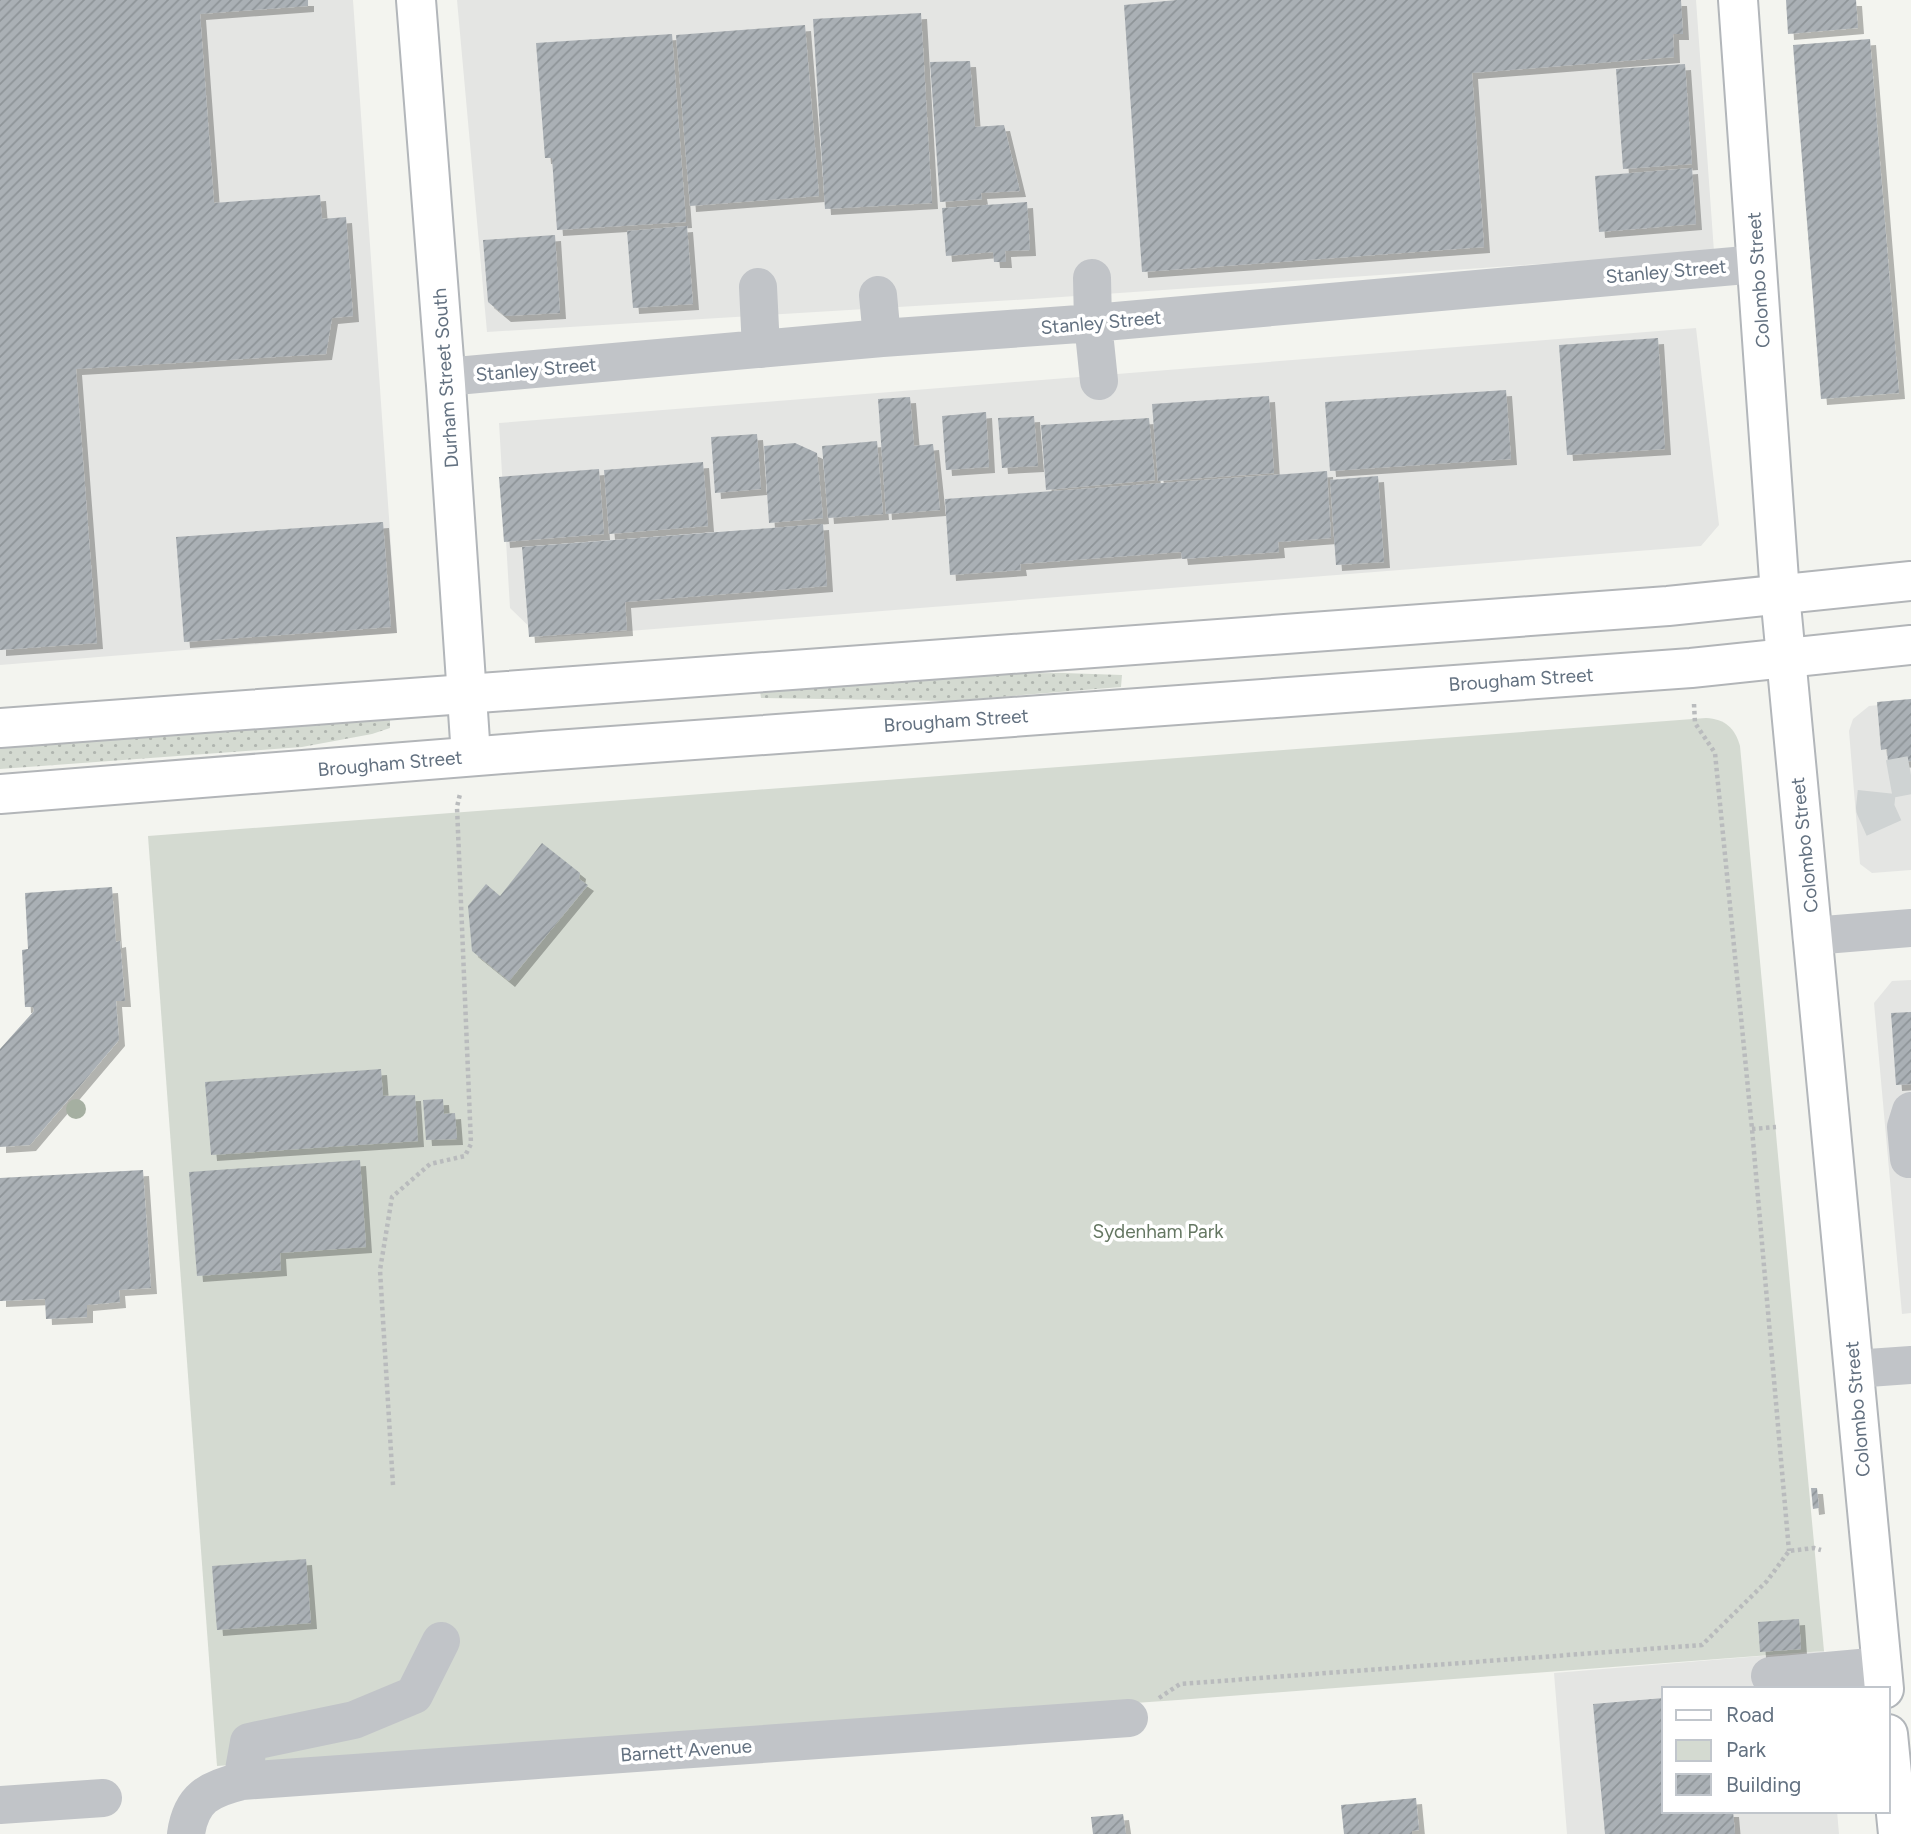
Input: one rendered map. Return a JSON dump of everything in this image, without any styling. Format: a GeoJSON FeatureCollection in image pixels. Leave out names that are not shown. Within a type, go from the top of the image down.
{"type":"FeatureCollection","features":[{"type":"Feature","properties":{"kind":"main road","name":"Durham Street South"},"geometry":{"type":"LineString","coordinates":[[416,0],[471,756]]}},
{"type":"Feature","properties":{"kind":"main road","name":"Colombo Street"},"geometry":{"type":"LineString","coordinates":[[1738,0],[1780,594],[1883,1677]]}},
{"type":"Feature","properties":{"kind":"main road"},"geometry":{"type":"LineString","coordinates":[[0,728],[1641,608],[1911,581]]}},
{"type":"Feature","properties":{"kind":"main road","name":"Brougham Street"},"geometry":{"type":"LineString","coordinates":[[0,794],[471,756],[1691,668],[1911,645]]}},
{"type":"Feature","properties":{"kind":"main road"},"geometry":{"type":"LineString","coordinates":[[1890,1754],[1898,1834]]}},
{"type":"Feature","properties":{"kind":"street","name":"Stanley Street"},"geometry":{"type":"LineString","coordinates":[[445,377],[1757,264]]}},
{"type":"Feature","properties":{"kind":"street"},"geometry":{"type":"LineString","coordinates":[[1092,278],[1099,381]]}},
{"type":"Feature","properties":{"kind":"street"},"geometry":{"type":"LineString","coordinates":[[758,287],[761,349]]}},
{"type":"Feature","properties":{"kind":"street"},"geometry":{"type":"LineString","coordinates":[[878,295],[882,338]]}},
{"type":"Feature","properties":{"kind":"street"},"geometry":{"type":"LineString","coordinates":[[1812,936],[1911,928]]}},
{"type":"Feature","properties":{"kind":"street"},"geometry":{"type":"LineString","coordinates":[[1909,1158],[1906,1127],[1911,1111]]}},
{"type":"Feature","properties":{"kind":"street"},"geometry":{"type":"LineString","coordinates":[[1854,1369],[1911,1365]]}},
{"type":"Feature","properties":{"kind":"street"},"geometry":{"type":"LineString","coordinates":[[242,1782],[249,1742],[355,1720],[414,1695],[441,1641]]}},
{"type":"Feature","properties":{"kind":"street"},"geometry":{"type":"LineString","coordinates":[[1770,1676],[1883,1677]]}},
{"type":"Feature","properties":{"kind":"street","name":"Barnett Avenue"},"geometry":{"type":"LineString","coordinates":[[186,1834],[190,1815],[201,1798],[221,1787],[242,1782],[1129,1718]]}},
{"type":"Feature","properties":{"kind":"street"},"geometry":{"type":"LineString","coordinates":[[0,1805],[103,1798]]}},
{"type":"Feature","properties":{"kind":"street"},"geometry":{"type":"LineString","coordinates":[[1904,1834],[1911,1833]]}},
{"type":"Feature","properties":{"kind":"path"},"geometry":{"type":"LineString","coordinates":[[1129,1718],[1180,1684],[1702,1645],[1767,1581],[1788,1551],[1752,1129],[1715,753],[1695,723],[1691,668]]}},
{"type":"Feature","properties":{"kind":"path"},"geometry":{"type":"LineString","coordinates":[[393,1485],[380,1270],[392,1197],[430,1164],[465,1156],[471,1144],[457,807],[471,756]]}},
{"type":"Feature","properties":{"kind":"path"},"geometry":{"type":"LineString","coordinates":[[1752,1129],[1776,1127]]}},
{"type":"Feature","properties":{"kind":"path"},"geometry":{"type":"LineString","coordinates":[[1788,1551],[1814,1548],[1821,1550]]}},
{"type":"Feature","properties":{"kind":"shaded area"},"geometry":{"type":"Polygon","coordinates":[[[0,0],[353,0],[397,633],[0,665],[0,0]]]}},
{"type":"Feature","properties":{"kind":"shaded area"},"geometry":{"type":"Polygon","coordinates":[[[457,0],[1696,0],[1714,252],[1032,299],[487,332],[457,0]]]}},
{"type":"Feature","properties":{"kind":"shaded area"},"geometry":{"type":"Polygon","coordinates":[[[1696,328],[1719,525],[1701,546],[541,638],[510,608],[499,423],[1696,328]]]}},
{"type":"Feature","properties":{"kind":"shaded area"},"geometry":{"type":"Polygon","coordinates":[[[1911,702],[1911,870],[1872,873],[1860,864],[1849,731],[1853,719],[1869,706],[1911,702]]]}},
{"type":"Feature","properties":{"kind":"shaded area"},"geometry":{"type":"Polygon","coordinates":[[[1911,980],[1911,1313],[1902,1314],[1874,1003],[1892,981],[1911,980]]]}},
{"type":"Feature","properties":{"kind":"shaded area"},"geometry":{"type":"Polygon","coordinates":[[[1824,1651],[1827,1687],[1662,1687],[1662,1813],[1837,1813],[1839,1834],[1567,1834],[1554,1673],[1824,1651]]]}},
{"type":"Feature","properties":{"kind":"green space"},"geometry":{"type":"Polygon","coordinates":[[[973,674],[1122,675],[1121,687],[950,701],[761,698],[760,691],[973,674]]]}},
{"type":"Feature","properties":{"kind":"green space","name":"Sydenham Park"},"geometry":{"type":"Polygon","coordinates":[[[1706,718],[1719,720],[1728,726],[1740,746],[1824,1651],[1178,1700],[217,1766],[148,836],[1706,718]]]}},
{"type":"Feature","properties":{"kind":"green space"},"geometry":{"type":"Polygon","coordinates":[[[390,720],[390,728],[372,734],[302,747],[0,769],[0,748],[390,720]]]}},
{"type":"Feature","properties":{"kind":"building"},"geometry":{"type":"Polygon","coordinates":[[[0,0],[308,0],[308,6],[200,14],[214,203],[320,195],[322,219],[346,217],[353,316],[332,318],[326,354],[76,369],[97,643],[0,650],[0,0]]]}},
{"type":"Feature","properties":{"kind":"building"},"geometry":{"type":"Polygon","coordinates":[[[1177,0],[1681,0],[1683,34],[1673,34],[1674,57],[1472,73],[1484,247],[1142,272],[1124,5],[1177,0]]]}},
{"type":"Feature","properties":{"kind":"building"},"geometry":{"type":"Polygon","coordinates":[[[1786,0],[1856,0],[1858,28],[1788,34],[1786,0]]]}},
{"type":"Feature","properties":{"kind":"building"},"geometry":{"type":"Polygon","coordinates":[[[921,13],[932,203],[825,209],[813,19],[921,13]]]}},
{"type":"Feature","properties":{"kind":"building"},"geometry":{"type":"Polygon","coordinates":[[[805,25],[819,196],[690,206],[676,35],[805,25]]]}},
{"type":"Feature","properties":{"kind":"building"},"geometry":{"type":"Polygon","coordinates":[[[672,34],[686,222],[557,230],[552,158],[545,158],[536,43],[672,34]]]}},
{"type":"Feature","properties":{"kind":"building"},"geometry":{"type":"Polygon","coordinates":[[[1870,39],[1899,393],[1821,399],[1793,45],[1870,39]]]}},
{"type":"Feature","properties":{"kind":"building"},"geometry":{"type":"Polygon","coordinates":[[[970,61],[975,127],[1004,125],[1020,191],[981,193],[982,199],[940,202],[930,62],[970,61]]]}},
{"type":"Feature","properties":{"kind":"building"},"geometry":{"type":"Polygon","coordinates":[[[1685,64],[1692,164],[1623,169],[1616,69],[1685,64]]]}},
{"type":"Feature","properties":{"kind":"building"},"geometry":{"type":"Polygon","coordinates":[[[1692,168],[1696,224],[1599,232],[1595,176],[1692,168]]]}},
{"type":"Feature","properties":{"kind":"building"},"geometry":{"type":"Polygon","coordinates":[[[1027,202],[1030,250],[1005,251],[1006,262],[994,262],[993,252],[946,256],[942,208],[1027,202]]]}},
{"type":"Feature","properties":{"kind":"building"},"geometry":{"type":"Polygon","coordinates":[[[687,226],[693,304],[633,308],[627,231],[687,226]]]}},
{"type":"Feature","properties":{"kind":"building"},"geometry":{"type":"Polygon","coordinates":[[[555,235],[560,313],[505,316],[488,302],[483,240],[555,235]]]}},
{"type":"Feature","properties":{"kind":"building"},"geometry":{"type":"Polygon","coordinates":[[[1658,338],[1665,449],[1567,455],[1559,345],[1658,338]]]}},
{"type":"Feature","properties":{"kind":"building"},"geometry":{"type":"Polygon","coordinates":[[[1506,390],[1511,459],[1330,471],[1325,402],[1506,390]]]}},
{"type":"Feature","properties":{"kind":"building"},"geometry":{"type":"Polygon","coordinates":[[[1269,396],[1274,473],[1158,481],[1152,404],[1269,396]]]}},
{"type":"Feature","properties":{"kind":"building"},"geometry":{"type":"Polygon","coordinates":[[[910,397],[914,446],[933,444],[940,510],[886,514],[878,399],[910,397]]]}},
{"type":"Feature","properties":{"kind":"building"},"geometry":{"type":"Polygon","coordinates":[[[986,412],[989,467],[946,470],[942,416],[986,412]]]}},
{"type":"Feature","properties":{"kind":"building"},"geometry":{"type":"Polygon","coordinates":[[[1034,416],[1038,466],[1002,468],[998,418],[1034,416]]]}},
{"type":"Feature","properties":{"kind":"building"},"geometry":{"type":"Polygon","coordinates":[[[1149,418],[1155,480],[1046,490],[1041,425],[1149,418]]]}},
{"type":"Feature","properties":{"kind":"building"},"geometry":{"type":"Polygon","coordinates":[[[757,434],[761,489],[715,493],[711,437],[757,434]]]}},
{"type":"Feature","properties":{"kind":"building"},"geometry":{"type":"Polygon","coordinates":[[[877,441],[883,514],[828,518],[822,446],[877,441]]]}},
{"type":"Feature","properties":{"kind":"building"},"geometry":{"type":"Polygon","coordinates":[[[795,443],[817,453],[823,518],[769,523],[764,446],[795,443]]]}},
{"type":"Feature","properties":{"kind":"building"},"geometry":{"type":"Polygon","coordinates":[[[703,462],[708,526],[609,534],[604,470],[703,462]]]}},
{"type":"Feature","properties":{"kind":"building"},"geometry":{"type":"Polygon","coordinates":[[[599,469],[604,534],[504,542],[499,477],[599,469]]]}},
{"type":"Feature","properties":{"kind":"building"},"geometry":{"type":"Polygon","coordinates":[[[1327,471],[1331,538],[1278,542],[1279,552],[1182,559],[1181,552],[1020,564],[1021,570],[950,575],[945,499],[1327,471]]]}},
{"type":"Feature","properties":{"kind":"building"},"geometry":{"type":"Polygon","coordinates":[[[1378,476],[1384,562],[1336,565],[1330,480],[1378,476]]]}},
{"type":"Feature","properties":{"kind":"building"},"geometry":{"type":"Polygon","coordinates":[[[383,522],[391,627],[184,642],[176,537],[383,522]]]}},
{"type":"Feature","properties":{"kind":"building"},"geometry":{"type":"Polygon","coordinates":[[[823,524],[827,586],[625,602],[627,630],[529,637],[522,547],[823,524]]]}},
{"type":"Feature","properties":{"kind":"building"},"geometry":{"type":"Polygon","coordinates":[[[1911,699],[1911,761],[1888,763],[1887,749],[1881,750],[1877,702],[1911,699]]]}},
{"type":"Feature","properties":{"kind":"building"},"geometry":{"type":"Polygon","coordinates":[[[542,843],[580,873],[579,879],[588,885],[509,981],[472,951],[468,906],[486,884],[500,896],[542,843]]]}},
{"type":"Feature","properties":{"kind":"building"},"geometry":{"type":"Polygon","coordinates":[[[112,887],[116,942],[120,941],[125,1001],[116,1001],[119,1040],[30,1145],[0,1147],[0,1049],[34,1011],[33,1007],[25,1007],[22,950],[28,949],[25,893],[112,887]]]}},
{"type":"Feature","properties":{"kind":"building"},"geometry":{"type":"Polygon","coordinates":[[[1911,1012],[1911,1084],[1896,1085],[1891,1013],[1911,1012]]]}},
{"type":"Feature","properties":{"kind":"building"},"geometry":{"type":"Polygon","coordinates":[[[381,1069],[383,1096],[415,1095],[418,1141],[211,1155],[205,1082],[381,1069]]]}},
{"type":"Feature","properties":{"kind":"building"},"geometry":{"type":"Polygon","coordinates":[[[443,1099],[444,1114],[455,1113],[457,1139],[426,1140],[423,1100],[443,1099]]]}},
{"type":"Feature","properties":{"kind":"building"},"geometry":{"type":"Polygon","coordinates":[[[360,1160],[366,1247],[280,1253],[281,1270],[197,1276],[189,1172],[360,1160]]]}},
{"type":"Feature","properties":{"kind":"building"},"geometry":{"type":"Polygon","coordinates":[[[143,1170],[151,1288],[119,1290],[120,1302],[87,1305],[87,1317],[46,1319],[45,1299],[0,1301],[0,1178],[143,1170]]]}},
{"type":"Feature","properties":{"kind":"building"},"geometry":{"type":"Polygon","coordinates":[[[1811,1488],[1817,1488],[1819,1508],[1813,1509],[1811,1488]]]}},
{"type":"Feature","properties":{"kind":"building"},"geometry":{"type":"Polygon","coordinates":[[[306,1559],[311,1623],[217,1630],[212,1566],[306,1559]]]}},
{"type":"Feature","properties":{"kind":"building"},"geometry":{"type":"Polygon","coordinates":[[[1799,1619],[1801,1649],[1760,1652],[1758,1622],[1799,1619]]]}},
{"type":"Feature","properties":{"kind":"building"},"geometry":{"type":"Polygon","coordinates":[[[1662,1698],[1662,1813],[1733,1813],[1735,1834],[1605,1834],[1593,1704],[1662,1698]]]}},
{"type":"Feature","properties":{"kind":"building"},"geometry":{"type":"Polygon","coordinates":[[[1416,1798],[1419,1830],[1412,1831],[1412,1834],[1344,1834],[1341,1805],[1416,1798]]]}},
{"type":"Feature","properties":{"kind":"building"},"geometry":{"type":"Polygon","coordinates":[[[1123,1814],[1126,1834],[1093,1834],[1091,1817],[1123,1814]]]}},
{"type":"Feature","properties":{"kind":"tunnel"},"geometry":{"type":"LineString","coordinates":[[1884,828],[1875,808],[1877,789],[1889,779],[1911,775]]}}]}
